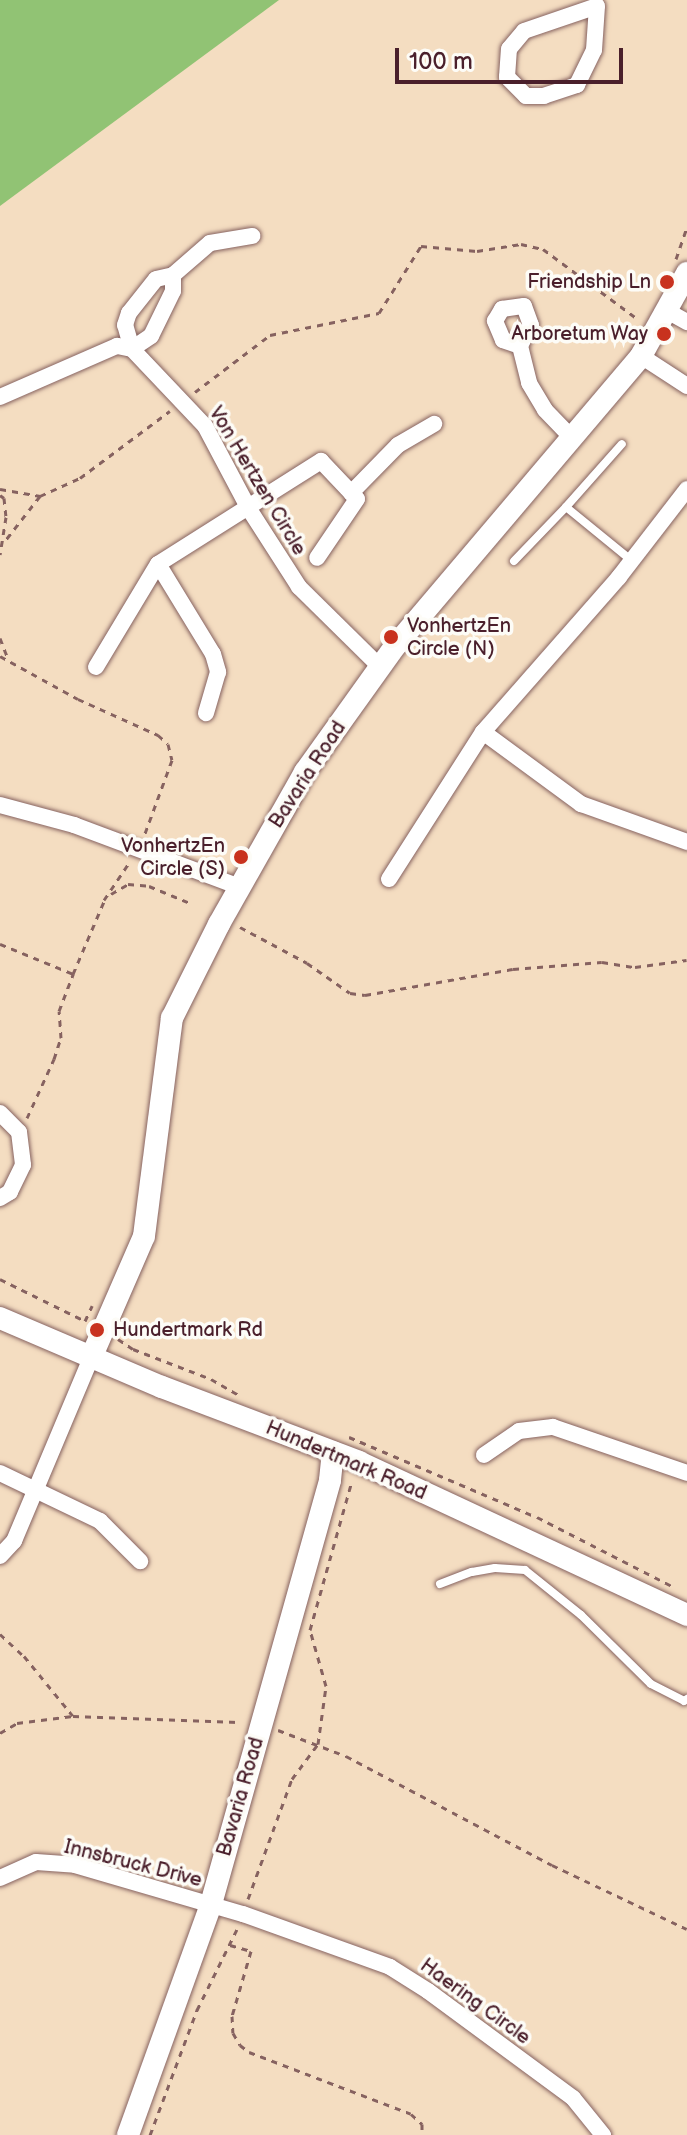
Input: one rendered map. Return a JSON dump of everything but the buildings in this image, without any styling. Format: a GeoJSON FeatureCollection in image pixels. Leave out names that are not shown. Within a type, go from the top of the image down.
{"type":"FeatureCollection","features":[{"type":"Feature","properties":{"kind":"street"},"geometry":{"type":"LineString","coordinates":[[598,3],[594,50],[577,85],[544,96],[526,96],[507,77],[509,49],[524,31],[598,3]]}},
{"type":"Feature","properties":{"kind":"street"},"geometry":{"type":"LineString","coordinates":[[132,349],[125,325],[129,313],[156,279],[173,275],[210,243],[252,236]]}},
{"type":"Feature","properties":{"kind":"street","name":"Bavaria Road"},"geometry":{"type":"LineString","coordinates":[[91,1358],[144,1236],[172,1018],[240,887],[305,772],[380,667],[641,356],[678,317],[679,271]]}},
{"type":"Feature","properties":{"kind":"street"},"geometry":{"type":"LineString","coordinates":[[0,397],[117,346],[132,349],[151,336],[173,291],[173,275]]}},
{"type":"Feature","properties":{"kind":"street"},"geometry":{"type":"LineString","coordinates":[[520,346],[529,383],[545,410],[573,439]]}},
{"type":"Feature","properties":{"kind":"street","name":"Von Hertzen Circle"},"geometry":{"type":"LineString","coordinates":[[132,349],[205,426],[249,509],[299,587],[380,667]]}},
{"type":"Feature","properties":{"kind":"street"},"geometry":{"type":"LineString","coordinates":[[641,356],[687,386]]}},
{"type":"Feature","properties":{"kind":"street"},"geometry":{"type":"LineString","coordinates":[[351,493],[398,445],[434,424]]}},
{"type":"Feature","properties":{"kind":"street"},"geometry":{"type":"LineString","coordinates":[[96,667],[158,564],[321,461],[357,499],[317,558]]}},
{"type":"Feature","properties":{"kind":"street"},"geometry":{"type":"LineString","coordinates":[[389,879],[483,732],[632,561],[687,489]]}},
{"type":"Feature","properties":{"kind":"street"},"geometry":{"type":"LineString","coordinates":[[158,564],[213,654],[218,672],[206,713]]}},
{"type":"Feature","properties":{"kind":"street"},"geometry":{"type":"LineString","coordinates":[[483,732],[581,804],[687,842]]}},
{"type":"Feature","properties":{"kind":"street"},"geometry":{"type":"LineString","coordinates":[[0,805],[74,825],[240,887]]}},
{"type":"Feature","properties":{"kind":"street"},"geometry":{"type":"LineString","coordinates":[[0,1113],[19,1132],[23,1165],[10,1192],[0,1198]]}},
{"type":"Feature","properties":{"kind":"street","name":"Hundertmark Road"},"geometry":{"type":"LineString","coordinates":[[0,1318],[91,1358],[333,1452],[363,1452],[687,1615]]}},
{"type":"Feature","properties":{"kind":"street"},"geometry":{"type":"LineString","coordinates":[[0,1556],[14,1541],[91,1358]]}},
{"type":"Feature","properties":{"kind":"street"},"geometry":{"type":"LineString","coordinates":[[484,1455],[519,1431],[553,1427],[687,1473]]}},
{"type":"Feature","properties":{"kind":"street","name":"Bavaria Road"},"geometry":{"type":"LineString","coordinates":[[128,2135],[211,1904],[326,1495],[333,1452]]}},
{"type":"Feature","properties":{"kind":"street"},"geometry":{"type":"LineString","coordinates":[[0,1473],[100,1521],[140,1561]]}},
{"type":"Feature","properties":{"kind":"street","name":"Innsbruck Drive"},"geometry":{"type":"LineString","coordinates":[[0,1878],[36,1862],[75,1865],[211,1904]]}},
{"type":"Feature","properties":{"kind":"street","name":"Haering Circle"},"geometry":{"type":"LineString","coordinates":[[211,1904],[390,1967],[573,2098],[603,2135]]}},
{"type":"Feature","properties":{"kind":"lane"},"geometry":{"type":"LineString","coordinates":[[514,561],[622,444]]}},
{"type":"Feature","properties":{"kind":"lane"},"geometry":{"type":"LineString","coordinates":[[566,507],[632,561]]}},
{"type":"Feature","properties":{"kind":"lane"},"geometry":{"type":"LineString","coordinates":[[440,1584],[472,1572],[525,1570],[581,1615],[651,1684],[684,1701],[687,1699]]}},
{"type":"Feature","properties":{"kind":"path"},"geometry":{"type":"LineString","coordinates":[[679,271],[687,227]]}},
{"type":"Feature","properties":{"kind":"path"},"geometry":{"type":"LineString","coordinates":[[4,542],[40,496],[80,478],[270,335],[379,313],[421,246],[477,251],[521,244],[543,249],[645,324]]}},
{"type":"Feature","properties":{"kind":"path"},"geometry":{"type":"LineString","coordinates":[[0,489],[40,496]]}},
{"type":"Feature","properties":{"kind":"path"},"geometry":{"type":"LineString","coordinates":[[0,495],[5,508],[4,542],[0,555]]}},
{"type":"Feature","properties":{"kind":"path"},"geometry":{"type":"LineString","coordinates":[[0,638],[8,659]]}},
{"type":"Feature","properties":{"kind":"path"},"geometry":{"type":"LineString","coordinates":[[0,656],[78,699],[158,735],[168,744],[172,760],[138,849],[104,900],[73,974],[59,1011],[61,1038],[54,1059],[19,1132]]}},
{"type":"Feature","properties":{"kind":"path"},"geometry":{"type":"LineString","coordinates":[[104,900],[128,884],[149,886],[190,903]]}},
{"type":"Feature","properties":{"kind":"path"},"geometry":{"type":"LineString","coordinates":[[233,924],[307,963],[350,993],[365,995],[513,969],[602,962],[635,967],[687,960]]}},
{"type":"Feature","properties":{"kind":"path"},"geometry":{"type":"LineString","coordinates":[[0,944],[73,974]]}},
{"type":"Feature","properties":{"kind":"path"},"geometry":{"type":"LineString","coordinates":[[85,1321],[97,1294]]}},
{"type":"Feature","properties":{"kind":"path"},"geometry":{"type":"LineString","coordinates":[[150,2135],[197,2010],[243,1914],[263,1850],[292,1779],[318,1744],[326,1686],[310,1630],[363,1452]]}},
{"type":"Feature","properties":{"kind":"path"},"geometry":{"type":"LineString","coordinates":[[0,1634],[24,1656],[73,1716]]}},
{"type":"Feature","properties":{"kind":"path"},"geometry":{"type":"LineString","coordinates":[[0,1733],[17,1723],[73,1716],[238,1722]]}},
{"type":"Feature","properties":{"kind":"path"},"geometry":{"type":"LineString","coordinates":[[275,1729],[318,1744],[605,1892],[687,1929]]}},
{"type":"Feature","properties":{"kind":"path"},"geometry":{"type":"LineString","coordinates":[[230,1945],[251,1951],[232,2016],[233,2033],[240,2045],[249,2052],[411,2114],[422,2124],[422,2135]]}},
{"type":"Feature","properties":{"kind":"green space"},"geometry":{"type":"Polygon","coordinates":[[[0,0],[279,0],[0,206],[0,0]]]}},
{"type":"Feature","properties":{"kind":"place","name":"Friendship Ln"},"geometry":{"type":"Point","coordinates":[667,282]}},
{"type":"Feature","properties":{"kind":"place","name":"Arboretum Way"},"geometry":{"type":"Point","coordinates":[664,334]}},
{"type":"Feature","properties":{"kind":"place","name":"VonhertzEn Circle (N)"},"geometry":{"type":"Point","coordinates":[391,637]}},
{"type":"Feature","properties":{"kind":"place","name":"VonhertzEn Circle (S)"},"geometry":{"type":"Point","coordinates":[241,857]}},
{"type":"Feature","properties":{"kind":"place","name":"Hundertmark Rd"},"geometry":{"type":"Point","coordinates":[97,1330]}}]}
